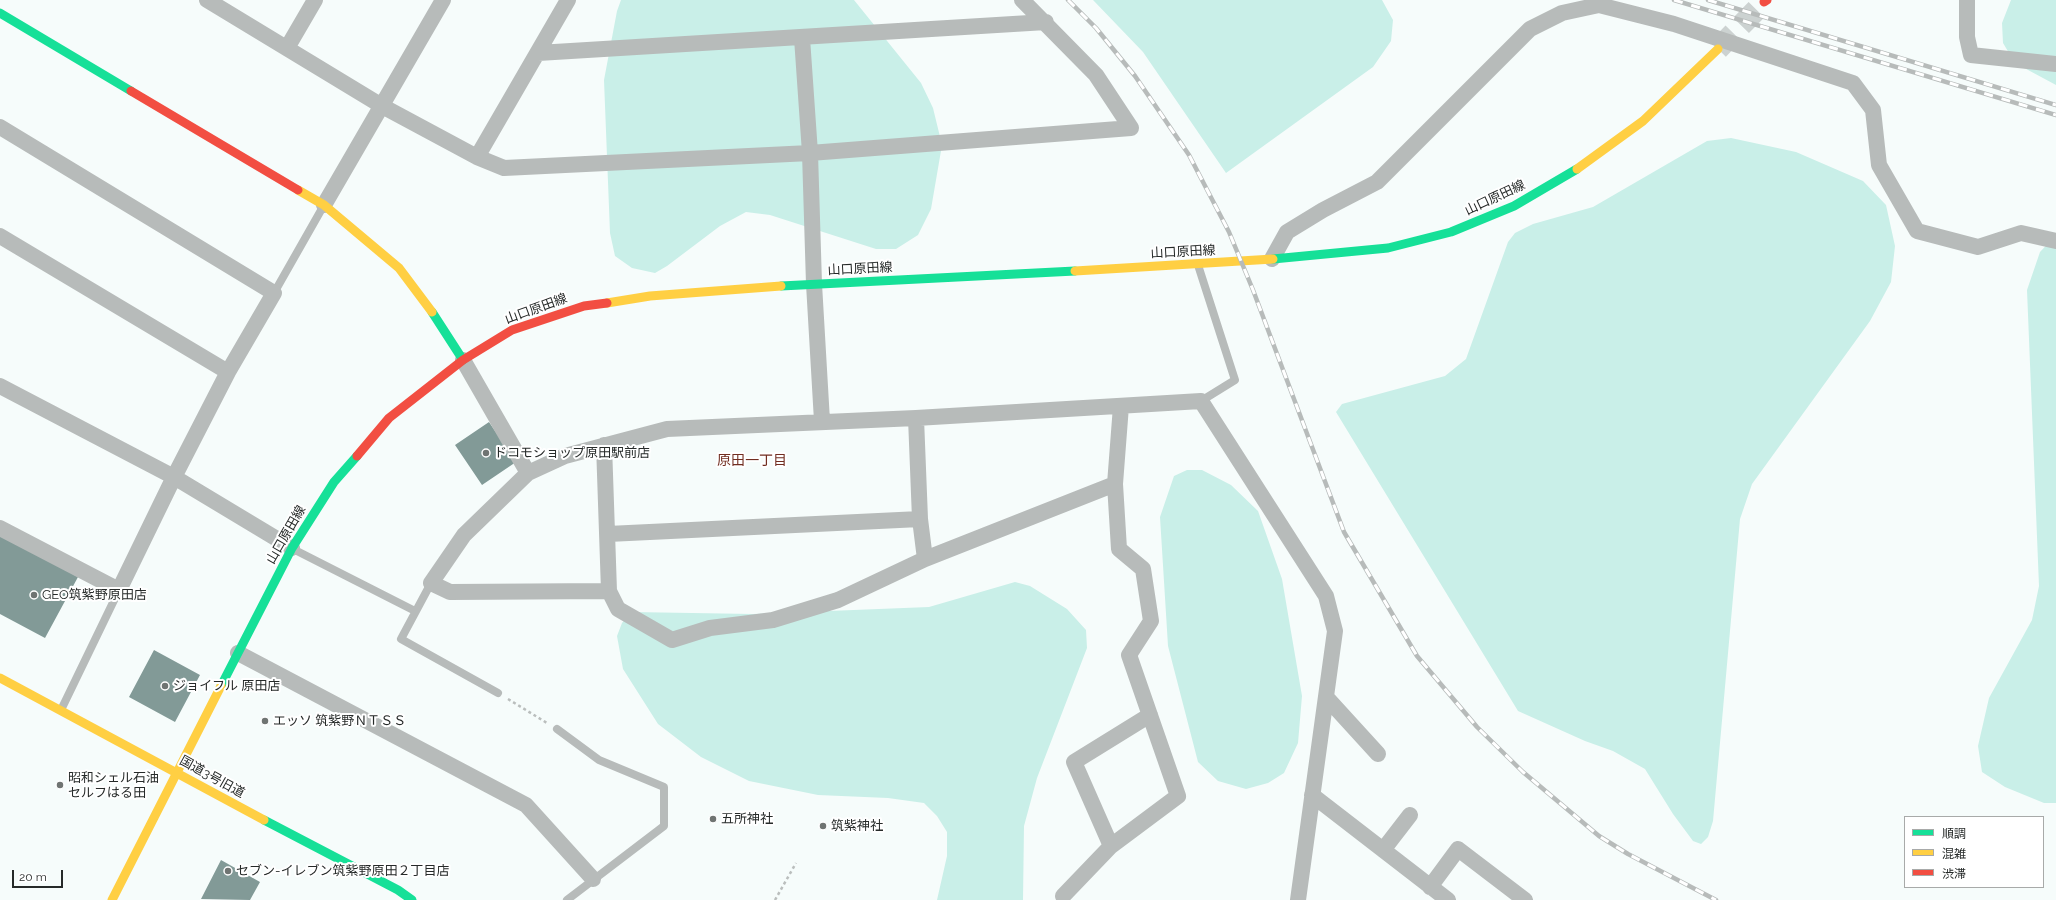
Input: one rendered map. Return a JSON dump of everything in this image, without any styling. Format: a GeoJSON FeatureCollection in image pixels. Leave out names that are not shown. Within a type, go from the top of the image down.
{"type":"FeatureCollection","features":[{"type":"Feature","properties":{"kind":"main road"},"geometry":{"type":"LineString","coordinates":[[0,13],[324,205],[399,268],[427,304],[463,360]]}},
{"type":"Feature","properties":{"kind":"main road","name":"山口原田線"},"geometry":{"type":"LineString","coordinates":[[112,900],[292,548],[334,482],[389,418],[463,360],[512,330],[584,306],[650,296],[814,284],[1197,264],[1272,259],[1388,248],[1452,232],[1514,206],[1576,170],[1643,121],[1718,49]]}},
{"type":"Feature","properties":{"kind":"main road","name":"国道3号旧道"},"geometry":{"type":"LineString","coordinates":[[0,678],[61,712],[178,773],[223,799],[398,890],[412,900]]}},
{"type":"Feature","properties":{"kind":"street"},"geometry":{"type":"LineString","coordinates":[[207,0],[382,106],[477,157],[504,168],[810,153],[1131,128],[1096,75],[1046,22],[1022,0]]}},
{"type":"Feature","properties":{"kind":"street"},"geometry":{"type":"LineString","coordinates":[[287,48],[314,0]]}},
{"type":"Feature","properties":{"kind":"street"},"geometry":{"type":"LineString","coordinates":[[324,205],[443,0]]}},
{"type":"Feature","properties":{"kind":"street"},"geometry":{"type":"LineString","coordinates":[[477,157],[568,0]]}},
{"type":"Feature","properties":{"kind":"street"},"geometry":{"type":"LineString","coordinates":[[1967,0],[1967,37],[1971,55],[2056,64]]}},
{"type":"Feature","properties":{"kind":"street"},"geometry":{"type":"LineString","coordinates":[[1272,259],[1286,232],[1323,210],[1377,182],[1530,30],[1562,13],[1599,4],[1674,24],[1853,83],[1873,110],[1879,165],[1917,231],[1978,246],[2021,233],[2056,241]]}},
{"type":"Feature","properties":{"kind":"street"},"geometry":{"type":"LineString","coordinates":[[538,53],[1046,22]]}},
{"type":"Feature","properties":{"kind":"street"},"geometry":{"type":"LineString","coordinates":[[802,38],[810,153],[814,284],[822,421]]}},
{"type":"Feature","properties":{"kind":"street"},"geometry":{"type":"LineString","coordinates":[[0,127],[274,293],[228,372],[174,477],[119,590],[0,528]]}},
{"type":"Feature","properties":{"kind":"street"},"geometry":{"type":"LineString","coordinates":[[0,236],[228,372]]}},
{"type":"Feature","properties":{"kind":"street"},"geometry":{"type":"LineString","coordinates":[[463,360],[528,473]]}},
{"type":"Feature","properties":{"kind":"street"},"geometry":{"type":"LineString","coordinates":[[0,386],[174,477],[292,548]]}},
{"type":"Feature","properties":{"kind":"street"},"geometry":{"type":"LineString","coordinates":[[609,591],[450,592],[432,583],[464,535],[528,473],[565,456],[667,429],[916,418],[1201,400],[1326,596],[1335,631],[1298,900]]}},
{"type":"Feature","properties":{"kind":"street"},"geometry":{"type":"LineString","coordinates":[[1063,896],[1111,846],[1178,796],[1128,654],[1151,621],[1143,569],[1119,549],[1115,484],[1121,406]]}},
{"type":"Feature","properties":{"kind":"street"},"geometry":{"type":"LineString","coordinates":[[916,418],[920,519],[925,559]]}},
{"type":"Feature","properties":{"kind":"street"},"geometry":{"type":"LineString","coordinates":[[604,445],[609,591],[618,609],[672,640],[710,628],[772,620],[838,600],[925,559],[1115,484]]}},
{"type":"Feature","properties":{"kind":"street"},"geometry":{"type":"LineString","coordinates":[[608,534],[920,519]]}},
{"type":"Feature","properties":{"kind":"street"},"geometry":{"type":"LineString","coordinates":[[238,653],[526,805],[593,879]]}},
{"type":"Feature","properties":{"kind":"street"},"geometry":{"type":"LineString","coordinates":[[1326,697],[1378,754]]}},
{"type":"Feature","properties":{"kind":"street"},"geometry":{"type":"LineString","coordinates":[[1111,846],[1074,762],[1150,715]]}},
{"type":"Feature","properties":{"kind":"street"},"geometry":{"type":"LineString","coordinates":[[1312,795],[1448,900]]}},
{"type":"Feature","properties":{"kind":"street"},"geometry":{"type":"LineString","coordinates":[[1383,850],[1410,815]]}},
{"type":"Feature","properties":{"kind":"street"},"geometry":{"type":"LineString","coordinates":[[1430,886],[1458,849],[1525,900]]}},
{"type":"Feature","properties":{"kind":"lane"},"geometry":{"type":"LineString","coordinates":[[274,293],[324,205]]}},
{"type":"Feature","properties":{"kind":"lane"},"geometry":{"type":"LineString","coordinates":[[1197,264],[1234,380],[1201,400]]}},
{"type":"Feature","properties":{"kind":"lane"},"geometry":{"type":"LineString","coordinates":[[292,548],[415,611]]}},
{"type":"Feature","properties":{"kind":"lane"},"geometry":{"type":"LineString","coordinates":[[432,583],[415,611],[401,639],[498,693]]}},
{"type":"Feature","properties":{"kind":"lane"},"geometry":{"type":"LineString","coordinates":[[61,712],[119,590]]}},
{"type":"Feature","properties":{"kind":"lane"},"geometry":{"type":"LineString","coordinates":[[557,729],[599,760],[664,787],[664,826],[567,900]]}},
{"type":"Feature","properties":{"kind":"path"},"geometry":{"type":"LineString","coordinates":[[498,693],[557,729]]}},
{"type":"Feature","properties":{"kind":"path"},"geometry":{"type":"LineString","coordinates":[[775,900],[796,863]]}},
{"type":"Feature","properties":{"kind":"green space"},"geometry":{"type":"Polygon","coordinates":[[[621,0],[854,0],[921,83],[933,108],[942,145],[931,209],[918,235],[896,249],[876,249],[770,215],[746,212],[720,226],[667,266],[655,273],[632,268],[615,256],[610,233],[604,80],[617,11],[621,0]]]}},
{"type":"Feature","properties":{"kind":"green space"},"geometry":{"type":"Polygon","coordinates":[[[1093,0],[1382,0],[1393,20],[1391,41],[1373,67],[1226,173],[1143,52],[1093,0]]]}},
{"type":"Feature","properties":{"kind":"green space"},"geometry":{"type":"Polygon","coordinates":[[[2011,0],[2056,0],[2056,85],[2015,63],[2003,43],[2002,23],[2011,0]]]}},
{"type":"Feature","properties":{"kind":"green space"},"geometry":{"type":"Polygon","coordinates":[[[1731,138],[1796,152],[1863,181],[1886,205],[1895,246],[1891,282],[1870,321],[1752,484],[1740,519],[1713,821],[1708,837],[1701,844],[1693,841],[1673,814],[1645,769],[1613,751],[1585,741],[1518,711],[1336,412],[1342,404],[1445,376],[1466,359],[1508,242],[1515,233],[1533,224],[1593,207],[1707,141],[1731,138]]]}},
{"type":"Feature","properties":{"kind":"green space"},"geometry":{"type":"Polygon","coordinates":[[[2056,235],[2056,803],[2044,803],[2005,787],[1982,772],[1978,746],[1989,698],[2032,620],[2039,586],[2027,290],[2040,252],[2056,235]]]}},
{"type":"Feature","properties":{"kind":"green space"},"geometry":{"type":"Polygon","coordinates":[[[1187,470],[1202,470],[1231,485],[1258,511],[1282,579],[1302,696],[1298,743],[1284,773],[1268,783],[1246,789],[1218,781],[1198,762],[1168,646],[1160,517],[1174,476],[1187,470]]]}},
{"type":"Feature","properties":{"kind":"green space"},"geometry":{"type":"Polygon","coordinates":[[[1015,582],[1030,586],[1067,609],[1086,630],[1087,648],[1037,778],[1024,826],[1023,900],[937,900],[947,856],[947,832],[937,816],[924,803],[888,798],[818,795],[749,781],[701,757],[658,724],[623,669],[617,636],[622,623],[631,612],[753,614],[929,607],[1015,582]]]}},
{"type":"Feature","properties":{"kind":"building","name":"ドコモショップ原田駅前店"},"geometry":{"type":"Polygon","coordinates":[[[489,422],[516,462],[482,485],[455,445],[489,422]]]}},
{"type":"Feature","properties":{"kind":"building","name":"GEO筑紫野原田店"},"geometry":{"type":"Polygon","coordinates":[[[0,534],[78,577],[45,638],[0,614],[0,534]]]}},
{"type":"Feature","properties":{"kind":"building","name":"ジョイフル 原田店"},"geometry":{"type":"Polygon","coordinates":[[[154,650],[200,675],[175,722],[129,697],[154,650]]]}},
{"type":"Feature","properties":{"kind":"building","name":"セブン-イレブン筑紫野原田２丁目店"},"geometry":{"type":"Polygon","coordinates":[[[221,860],[260,882],[250,900],[201,899],[221,860]]]}},
{"type":"Feature","properties":{"kind":"tunnel"},"geometry":{"type":"LineString","coordinates":[[1718,49],[1764,2]]}},
{"type":"Feature","properties":{"kind":"railway"},"geometry":{"type":"LineString","coordinates":[[1068,0],[1096,28],[1135,76],[1189,155],[1229,232],[1253,290],[1344,532],[1417,656],[1477,727],[1523,772],[1599,836],[1628,854],[1716,900]]}},
{"type":"Feature","properties":{"kind":"railway"},"geometry":{"type":"LineString","coordinates":[[1674,0],[2056,115]]}},
{"type":"Feature","properties":{"kind":"railway"},"geometry":{"type":"LineString","coordinates":[[1708,0],[2056,105]]}},
{"type":"Feature","properties":{"kind":"traffic: fast"},"geometry":{"type":"LineString","coordinates":[[0,13],[131,91]]}},
{"type":"Feature","properties":{"kind":"traffic: fast"},"geometry":{"type":"LineString","coordinates":[[1273,259],[1388,248],[1451,232],[1514,206],[1577,169]]}},
{"type":"Feature","properties":{"kind":"traffic: fast"},"geometry":{"type":"LineString","coordinates":[[781,286],[1075,271]]}},
{"type":"Feature","properties":{"kind":"traffic: fast"},"geometry":{"type":"LineString","coordinates":[[432,312],[463,360]]}},
{"type":"Feature","properties":{"kind":"traffic: fast"},"geometry":{"type":"LineString","coordinates":[[221,686],[292,548],[334,482],[357,456]]}},
{"type":"Feature","properties":{"kind":"traffic: fast"},"geometry":{"type":"LineString","coordinates":[[264,820],[398,890],[412,900]]}},
{"type":"Feature","properties":{"kind":"traffic: slow"},"geometry":{"type":"LineString","coordinates":[[1577,169],[1643,121],[1718,49]]}},
{"type":"Feature","properties":{"kind":"traffic: slow"},"geometry":{"type":"LineString","coordinates":[[298,190],[324,205],[399,268],[432,312]]}},
{"type":"Feature","properties":{"kind":"traffic: slow"},"geometry":{"type":"LineString","coordinates":[[1075,271],[1273,259]]}},
{"type":"Feature","properties":{"kind":"traffic: slow"},"geometry":{"type":"LineString","coordinates":[[607,303],[650,296],[781,286]]}},
{"type":"Feature","properties":{"kind":"traffic: slow"},"geometry":{"type":"LineString","coordinates":[[0,678],[264,820]]}},
{"type":"Feature","properties":{"kind":"traffic: slow"},"geometry":{"type":"LineString","coordinates":[[112,900],[221,686]]}},
{"type":"Feature","properties":{"kind":"traffic: jam"},"geometry":{"type":"LineString","coordinates":[[131,91],[298,190]]}},
{"type":"Feature","properties":{"kind":"traffic: jam"},"geometry":{"type":"LineString","coordinates":[[357,456],[389,418],[463,360],[512,330],[584,306],[607,303]]}},
{"type":"Feature","properties":{"kind":"place","name":"ドコモショップ原田駅前店"},"geometry":{"type":"Point","coordinates":[486,453]}},
{"type":"Feature","properties":{"kind":"place","name":"GEO筑紫野原田店"},"geometry":{"type":"Point","coordinates":[34,595]}},
{"type":"Feature","properties":{"kind":"place","name":"ジョイフル 原田店"},"geometry":{"type":"Point","coordinates":[165,686]}},
{"type":"Feature","properties":{"kind":"place","name":"エッソ 筑紫野ＮＴＳＳ"},"geometry":{"type":"Point","coordinates":[265,721]}},
{"type":"Feature","properties":{"kind":"place","name":"昭和シェル石油 セルフはる田"},"geometry":{"type":"Point","coordinates":[60,785]}},
{"type":"Feature","properties":{"kind":"place","name":"五所神社"},"geometry":{"type":"Point","coordinates":[713,819]}},
{"type":"Feature","properties":{"kind":"place","name":"筑紫神社"},"geometry":{"type":"Point","coordinates":[823,826]}},
{"type":"Feature","properties":{"kind":"place","name":"セブン-イレブン筑紫野原田２丁目店"},"geometry":{"type":"Point","coordinates":[228,871]}},
{"type":"Feature","properties":{"kind":"district","name":"原田一丁目"},"geometry":{"type":"Point","coordinates":[752,461]}}]}
